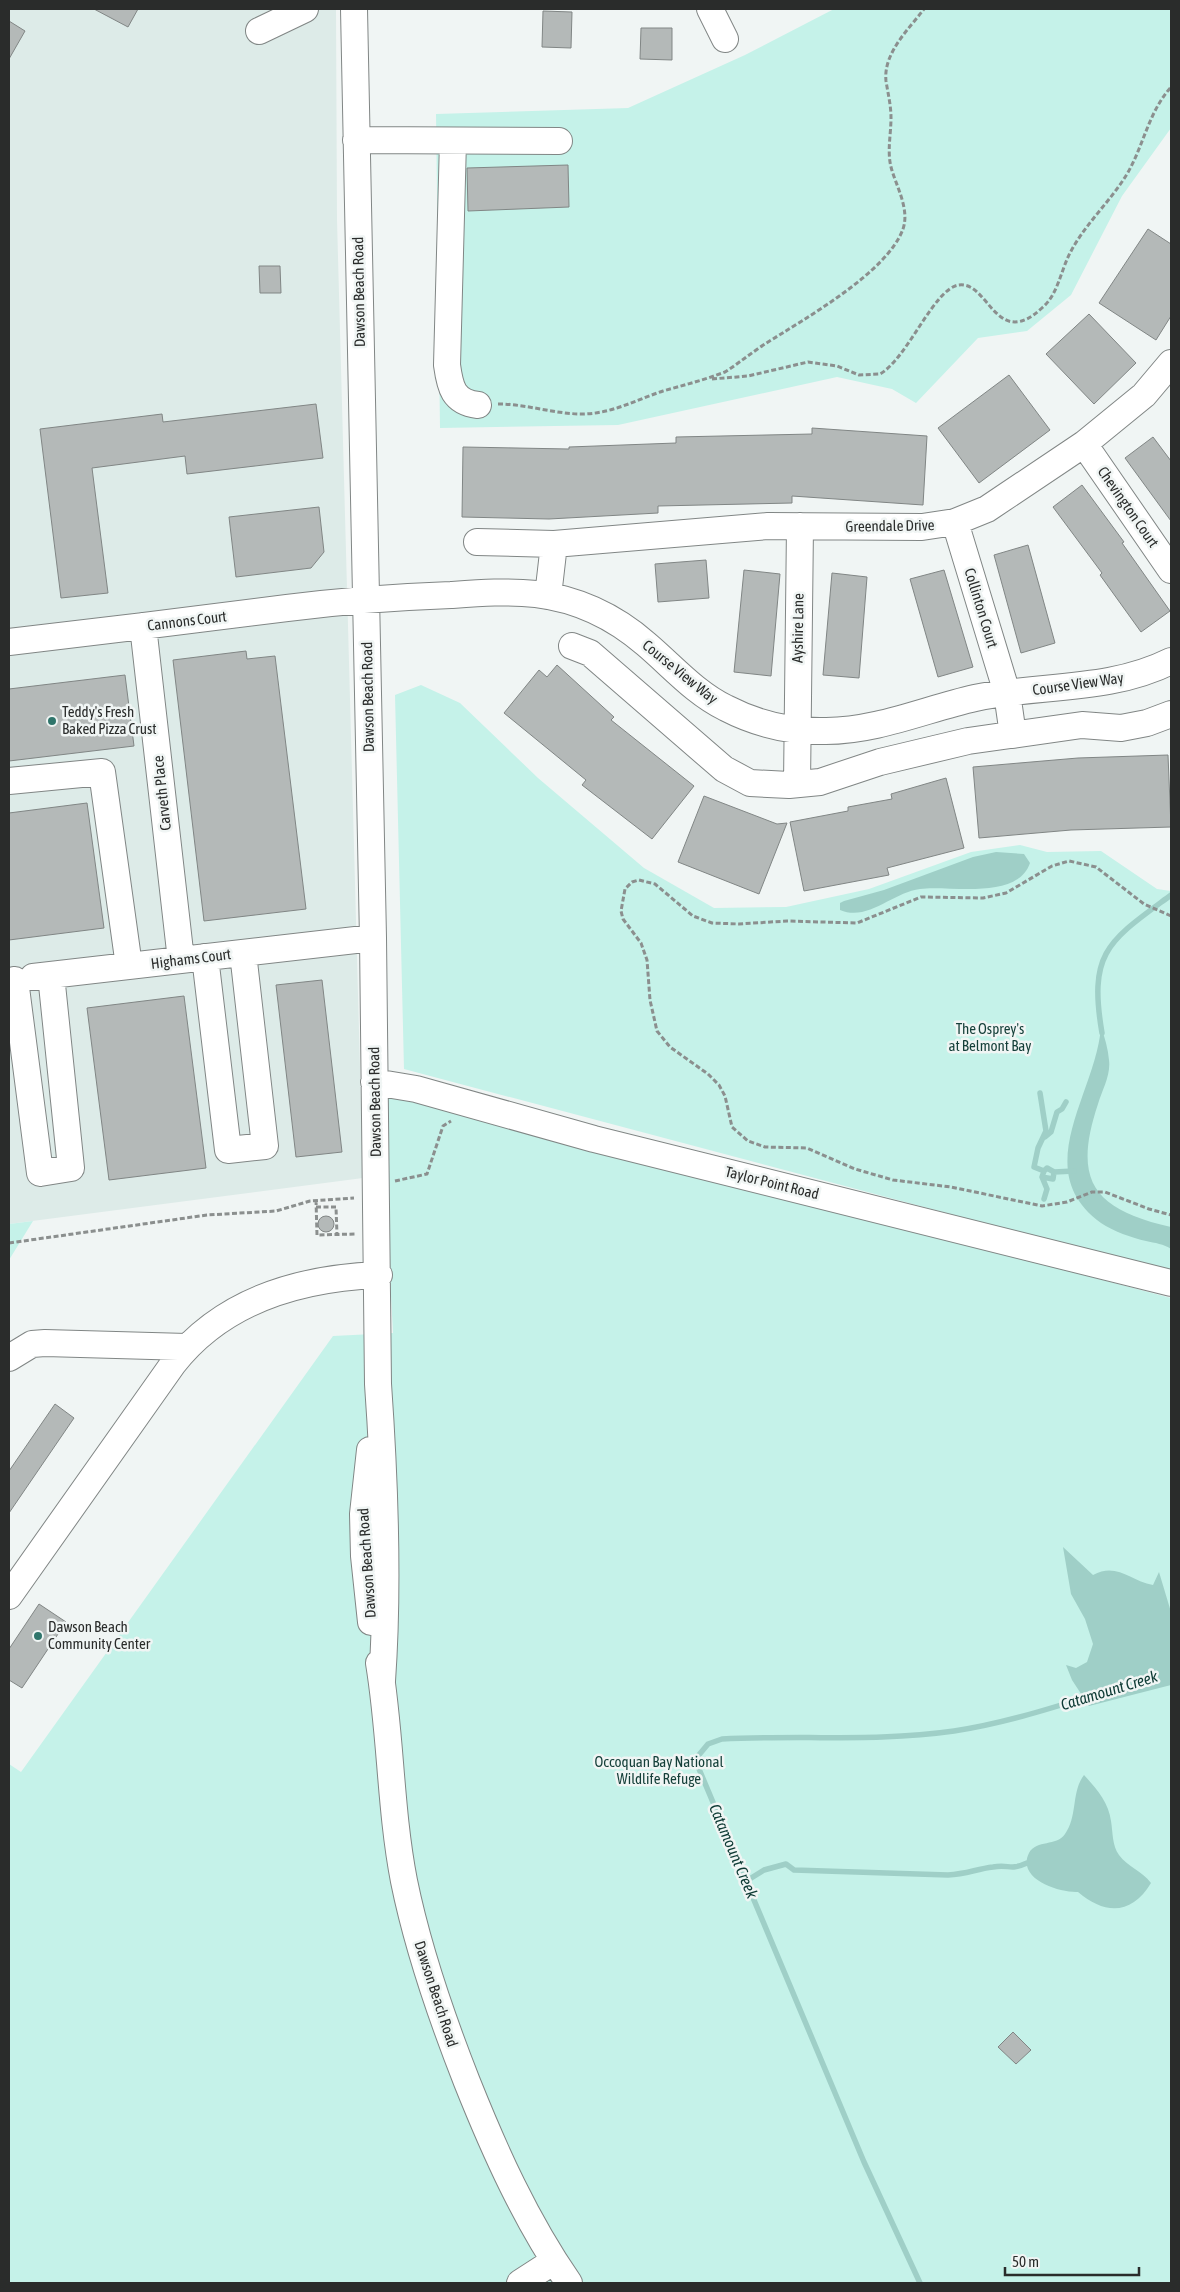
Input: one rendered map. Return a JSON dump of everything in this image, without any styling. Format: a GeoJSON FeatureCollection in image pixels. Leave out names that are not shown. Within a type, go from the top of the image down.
{"type":"FeatureCollection","features":[{"type":"Feature","properties":{"kind":"street"},"geometry":{"type":"LineString","coordinates":[[259,31],[305,9]]}},
{"type":"Feature","properties":{"kind":"street","name":"Dawson Beach Road"},"geometry":{"type":"LineString","coordinates":[[354,9],[379,1275],[378,1384],[363,1514],[366,1583],[382,1681],[393,1811],[404,1880],[421,1958],[488,2134],[524,2212],[569,2283]]}},
{"type":"Feature","properties":{"kind":"street"},"geometry":{"type":"LineString","coordinates":[[710,9],[725,39]]}},
{"type":"Feature","properties":{"kind":"street"},"geometry":{"type":"LineString","coordinates":[[356,140],[559,141]]}},
{"type":"Feature","properties":{"kind":"street"},"geometry":{"type":"LineString","coordinates":[[453,141],[447,365],[451,390],[456,398],[463,402],[478,405]]}},
{"type":"Feature","properties":{"kind":"street","name":"Greendale Drive"},"geometry":{"type":"LineString","coordinates":[[477,542],[554,544],[768,526],[922,527],[955,522],[987,509],[1084,444],[1144,396],[1171,363]]}},
{"type":"Feature","properties":{"kind":"street","name":"Chevington Court"},"geometry":{"type":"LineString","coordinates":[[1084,444],[1171,570]]}},
{"type":"Feature","properties":{"kind":"street","name":"Collinton Court"},"geometry":{"type":"LineString","coordinates":[[955,522],[1007,693],[1013,735]]}},
{"type":"Feature","properties":{"kind":"street","name":"Ayshire Lane"},"geometry":{"type":"LineString","coordinates":[[797,784],[800,526]]}},
{"type":"Feature","properties":{"kind":"street"},"geometry":{"type":"LineString","coordinates":[[548,596],[554,544]]}},
{"type":"Feature","properties":{"kind":"street","name":"Course View Way"},"geometry":{"type":"LineString","coordinates":[[366,598],[511,592],[548,596],[588,608],[630,632],[711,700],[754,720],[797,730],[828,732],[860,728],[977,698],[1007,693],[1100,684],[1139,674],[1171,661]]}},
{"type":"Feature","properties":{"kind":"street","name":"Cannons Court"},"geometry":{"type":"LineString","coordinates":[[9,642],[366,598]]}},
{"type":"Feature","properties":{"kind":"street","name":"Carveth Place"},"geometry":{"type":"LineString","coordinates":[[143,626],[193,959],[228,1150],[265,1146],[243,953]]}},
{"type":"Feature","properties":{"kind":"street"},"geometry":{"type":"LineString","coordinates":[[599,660],[630,632]]}},
{"type":"Feature","properties":{"kind":"street"},"geometry":{"type":"LineString","coordinates":[[572,646],[590,653],[724,769],[750,783],[797,784],[820,782],[880,762],[968,741],[1082,725],[1121,728],[1147,723],[1171,714]]}},
{"type":"Feature","properties":{"kind":"street"},"geometry":{"type":"LineString","coordinates":[[9,781],[102,772],[129,966]]}},
{"type":"Feature","properties":{"kind":"street","name":"Highams Court"},"geometry":{"type":"LineString","coordinates":[[12,980],[373,938]]}},
{"type":"Feature","properties":{"kind":"street"},"geometry":{"type":"LineString","coordinates":[[12,980],[40,1173],[71,1168],[51,975]]}},
{"type":"Feature","properties":{"kind":"street","name":"Taylor Point Road"},"geometry":{"type":"LineString","coordinates":[[374,1082],[416,1089],[594,1139],[1171,1283]]}},
{"type":"Feature","properties":{"kind":"street"},"geometry":{"type":"LineString","coordinates":[[10,1590],[187,1347],[216,1321],[235,1310],[270,1296],[322,1280],[344,1276],[379,1275]]}},
{"type":"Feature","properties":{"kind":"street"},"geometry":{"type":"LineString","coordinates":[[9,1358],[32,1344],[45,1342],[187,1347]]}},
{"type":"Feature","properties":{"kind":"street"},"geometry":{"type":"LineString","coordinates":[[520,2283],[554,2261]]}},
{"type":"Feature","properties":{"kind":"path"},"geometry":{"type":"LineString","coordinates":[[709,379],[732,367],[826,305],[874,267],[897,241],[904,225],[905,214],[890,162],[891,117],[886,80],[888,62],[897,44],[924,9]]}},
{"type":"Feature","properties":{"kind":"path"},"geometry":{"type":"LineString","coordinates":[[478,405],[504,404],[567,414],[590,414],[611,410],[662,392],[709,379],[748,376],[808,362],[838,366],[859,375],[880,374],[902,355],[942,295],[959,285],[972,289],[980,295],[997,316],[1010,320],[1022,320],[1038,311],[1052,297],[1065,262],[1080,237],[1128,173],[1154,108],[1171,87]]}},
{"type":"Feature","properties":{"kind":"path"},"geometry":{"type":"LineString","coordinates":[[1171,916],[1144,904],[1096,867],[1075,861],[1052,866],[1006,893],[983,898],[921,897],[857,923],[795,921],[712,923],[693,916],[661,888],[647,881],[632,882],[625,889],[621,911],[623,919],[641,943],[648,960],[650,1000],[657,1031],[670,1047],[708,1074],[719,1085],[725,1096],[732,1127],[748,1140],[766,1147],[807,1148],[880,1177],[951,1187],[1049,1206],[1067,1202],[1092,1192],[1105,1192],[1149,1210],[1171,1214]]}},
{"type":"Feature","properties":{"kind":"path"},"geometry":{"type":"LineString","coordinates":[[9,1243],[207,1215],[276,1211],[316,1200],[363,1198]]}},
{"type":"Feature","properties":{"kind":"path"},"geometry":{"type":"LineString","coordinates":[[316,1200],[317,1235],[342,1235]]}},
{"type":"Feature","properties":{"kind":"path"},"geometry":{"type":"LineString","coordinates":[[316,1207],[336,1207],[337,1235]]}},
{"type":"Feature","properties":{"kind":"shaded area"},"geometry":{"type":"Polygon","coordinates":[[[9,9],[336,9],[337,220],[363,1178],[9,1224],[9,9]]]}},
{"type":"Feature","properties":{"kind":"green space"},"geometry":{"type":"Polygon","coordinates":[[[834,9],[1171,9],[1171,128],[1122,196],[1071,295],[1027,331],[978,338],[916,403],[892,389],[837,377],[618,425],[440,428],[436,114],[628,108],[745,55],[834,9]]]}},
{"type":"Feature","properties":{"kind":"green space","name":"The Osprey's at Belmont Bay"},"geometry":{"type":"Polygon","coordinates":[[[421,685],[460,703],[538,778],[644,868],[714,908],[786,907],[869,889],[971,852],[1020,845],[1047,852],[1101,851],[1157,889],[1171,891],[1171,1270],[1029,1235],[404,1069],[395,695],[421,685]]]}},
{"type":"Feature","properties":{"kind":"green space","name":"Occoquan Bay National Wildlife Refuge"},"geometry":{"type":"Polygon","coordinates":[[[380,1089],[1171,1298],[1171,2283],[9,2283],[9,1764],[21,1772],[333,1336],[393,1333],[380,1089]]]}},
{"type":"Feature","properties":{"kind":"green space"},"geometry":{"type":"Polygon","coordinates":[[[33,1221],[9,1260],[9,1224],[33,1221]]]}},
{"type":"Feature","properties":{"kind":"water"},"geometry":{"type":"Polygon","coordinates":[[[996,852],[1024,854],[1030,863],[1023,875],[1011,883],[997,887],[981,889],[920,889],[910,891],[861,912],[850,913],[840,910],[840,903],[844,901],[884,890],[973,857],[996,852]]]}},
{"type":"Feature","properties":{"kind":"water"},"geometry":{"type":"Polygon","coordinates":[[[1101,1027],[1109,1056],[1109,1066],[1091,1131],[1088,1154],[1089,1172],[1096,1188],[1107,1201],[1123,1211],[1145,1220],[1171,1227],[1171,1249],[1123,1234],[1101,1223],[1080,1202],[1070,1179],[1068,1155],[1072,1130],[1097,1052],[1101,1027]]]}},
{"type":"Feature","properties":{"kind":"water"},"geometry":{"type":"Polygon","coordinates":[[[1063,1547],[1093,1575],[1116,1571],[1153,1585],[1159,1572],[1171,1612],[1171,1685],[1089,1706],[1072,1680],[1066,1665],[1076,1668],[1087,1662],[1093,1644],[1085,1619],[1071,1594],[1063,1547]]]}},
{"type":"Feature","properties":{"kind":"water"},"geometry":{"type":"Polygon","coordinates":[[[1084,1775],[1108,1808],[1114,1843],[1119,1855],[1151,1883],[1144,1894],[1127,1906],[1108,1908],[1098,1905],[1078,1892],[1060,1890],[1042,1883],[1028,1870],[1027,1862],[1032,1849],[1057,1840],[1065,1834],[1072,1820],[1077,1789],[1084,1775]]]}},
{"type":"Feature","properties":{"kind":"building"},"geometry":{"type":"Polygon","coordinates":[[[94,9],[138,9],[128,27],[94,9]]]}},
{"type":"Feature","properties":{"kind":"building"},"geometry":{"type":"Polygon","coordinates":[[[543,11],[572,12],[571,48],[542,47],[543,11]]]}},
{"type":"Feature","properties":{"kind":"building"},"geometry":{"type":"Polygon","coordinates":[[[9,21],[25,31],[9,59],[9,21]]]}},
{"type":"Feature","properties":{"kind":"building"},"geometry":{"type":"Polygon","coordinates":[[[641,28],[672,28],[672,60],[640,59],[641,28]]]}},
{"type":"Feature","properties":{"kind":"building"},"geometry":{"type":"Polygon","coordinates":[[[568,165],[569,207],[468,211],[467,168],[568,165]]]}},
{"type":"Feature","properties":{"kind":"building"},"geometry":{"type":"Polygon","coordinates":[[[1148,229],[1171,244],[1171,316],[1156,340],[1099,303],[1148,229]]]}},
{"type":"Feature","properties":{"kind":"building"},"geometry":{"type":"Polygon","coordinates":[[[259,266],[280,266],[281,293],[260,293],[259,266]]]}},
{"type":"Feature","properties":{"kind":"building"},"geometry":{"type":"Polygon","coordinates":[[[1089,314],[1136,363],[1094,404],[1046,354],[1089,314]]]}},
{"type":"Feature","properties":{"kind":"building"},"geometry":{"type":"Polygon","coordinates":[[[1009,375],[1050,430],[979,483],[938,428],[1009,375]]]}},
{"type":"Feature","properties":{"kind":"building"},"geometry":{"type":"Polygon","coordinates":[[[316,404],[323,458],[187,474],[185,456],[92,468],[108,593],[61,598],[40,429],[162,414],[163,422],[316,404]]]}},
{"type":"Feature","properties":{"kind":"building"},"geometry":{"type":"Polygon","coordinates":[[[812,428],[927,436],[923,505],[792,496],[792,503],[658,506],[658,513],[549,519],[462,517],[463,447],[569,449],[569,447],[676,443],[676,437],[812,434],[812,428]]]}},
{"type":"Feature","properties":{"kind":"building"},"geometry":{"type":"Polygon","coordinates":[[[1153,437],[1171,461],[1171,521],[1125,458],[1153,437]]]}},
{"type":"Feature","properties":{"kind":"building"},"geometry":{"type":"Polygon","coordinates":[[[1082,485],[1124,542],[1122,543],[1170,611],[1141,632],[1100,575],[1102,573],[1053,507],[1082,485]]]}},
{"type":"Feature","properties":{"kind":"building"},"geometry":{"type":"Polygon","coordinates":[[[319,507],[324,552],[311,568],[236,577],[229,517],[319,507]]]}},
{"type":"Feature","properties":{"kind":"building"},"geometry":{"type":"Polygon","coordinates":[[[1028,545],[1055,643],[1021,653],[994,555],[1028,545]]]}},
{"type":"Feature","properties":{"kind":"building"},"geometry":{"type":"Polygon","coordinates":[[[706,560],[709,598],[658,602],[655,564],[706,560]]]}},
{"type":"Feature","properties":{"kind":"building"},"geometry":{"type":"Polygon","coordinates":[[[744,570],[780,574],[771,676],[734,672],[744,570]]]}},
{"type":"Feature","properties":{"kind":"building"},"geometry":{"type":"Polygon","coordinates":[[[944,570],[973,667],[938,677],[910,579],[944,570]]]}},
{"type":"Feature","properties":{"kind":"building"},"geometry":{"type":"Polygon","coordinates":[[[832,573],[867,577],[859,678],[823,675],[832,573]]]}},
{"type":"Feature","properties":{"kind":"building"},"geometry":{"type":"Polygon","coordinates":[[[246,651],[247,659],[275,656],[306,909],[204,921],[173,660],[246,651]]]}},
{"type":"Feature","properties":{"kind":"building"},"geometry":{"type":"Polygon","coordinates":[[[557,665],[614,717],[611,720],[694,786],[652,839],[582,785],[586,780],[504,713],[539,670],[547,677],[557,665]]]}},
{"type":"Feature","properties":{"kind":"building"},"geometry":{"type":"Polygon","coordinates":[[[125,675],[134,746],[9,761],[9,689],[125,675]]]}},
{"type":"Feature","properties":{"kind":"building"},"geometry":{"type":"Polygon","coordinates":[[[1168,755],[1171,827],[1071,830],[979,838],[973,767],[1078,758],[1168,755]]]}},
{"type":"Feature","properties":{"kind":"building"},"geometry":{"type":"Polygon","coordinates":[[[946,778],[964,848],[887,868],[889,875],[804,891],[790,822],[848,811],[848,807],[892,799],[891,794],[946,778]]]}},
{"type":"Feature","properties":{"kind":"building"},"geometry":{"type":"Polygon","coordinates":[[[704,796],[777,824],[787,823],[759,894],[678,862],[704,796]]]}},
{"type":"Feature","properties":{"kind":"building"},"geometry":{"type":"Polygon","coordinates":[[[87,803],[104,928],[9,940],[9,813],[87,803]]]}},
{"type":"Feature","properties":{"kind":"building"},"geometry":{"type":"Polygon","coordinates":[[[322,980],[342,1152],[296,1157],[276,985],[322,980]]]}},
{"type":"Feature","properties":{"kind":"building"},"geometry":{"type":"Polygon","coordinates":[[[184,996],[206,1168],[109,1180],[87,1008],[184,996]]]}},
{"type":"Feature","properties":{"kind":"building"},"geometry":{"type":"Polygon","coordinates":[[[326,1216],[334,1224],[326,1232],[318,1224],[326,1216]]]}},
{"type":"Feature","properties":{"kind":"building"},"geometry":{"type":"Polygon","coordinates":[[[55,1404],[74,1418],[9,1513],[9,1471],[55,1404]]]}},
{"type":"Feature","properties":{"kind":"building","name":"Dawson Beach Community Center"},"geometry":{"type":"Polygon","coordinates":[[[39,1604],[66,1622],[22,1688],[9,1680],[9,1649],[39,1604]]]}},
{"type":"Feature","properties":{"kind":"building"},"geometry":{"type":"Polygon","coordinates":[[[1013,2032],[1031,2050],[1016,2064],[998,2047],[1013,2032]]]}},
{"type":"Feature","properties":{"kind":"waterway","name":"Catamount Creek"},"geometry":{"type":"LineString","coordinates":[[1102,1033],[1098,1005],[1098,983],[1101,965],[1108,950],[1132,924],[1171,895]]}},
{"type":"Feature","properties":{"kind":"waterway"},"geometry":{"type":"LineString","coordinates":[[1040,1093],[1046,1131],[1038,1148],[1034,1167],[1044,1171],[1047,1168],[1054,1172],[1074,1171]]}},
{"type":"Feature","properties":{"kind":"waterway"},"geometry":{"type":"LineString","coordinates":[[1045,1137],[1051,1132],[1057,1112],[1062,1109],[1066,1102]]}},
{"type":"Feature","properties":{"kind":"waterway"},"geometry":{"type":"LineString","coordinates":[[1044,1171],[1042,1177],[1047,1189],[1044,1199]]}},
{"type":"Feature","properties":{"kind":"waterway"},"geometry":{"type":"LineString","coordinates":[[1042,1177],[1053,1179],[1054,1172]]}},
{"type":"Feature","properties":{"kind":"waterway","name":"Catamount Creek"},"geometry":{"type":"LineString","coordinates":[[920,2283],[864,2162],[699,1769],[698,1756],[708,1744],[722,1739],[867,1737],[954,1731],[1006,1721],[1090,1696]]}},
{"type":"Feature","properties":{"kind":"waterway"},"geometry":{"type":"LineString","coordinates":[[748,1880],[764,1870],[786,1864],[794,1870],[948,1875],[999,1866],[1016,1867],[1027,1863]]}},
{"type":"Feature","properties":{"kind":"place","name":"Teddy's Fresh Baked Pizza Crust"},"geometry":{"type":"Point","coordinates":[52,721]}},
{"type":"Feature","properties":{"kind":"place","name":"Dawson Beach Community Center"},"geometry":{"type":"Point","coordinates":[38,1636]}}]}
